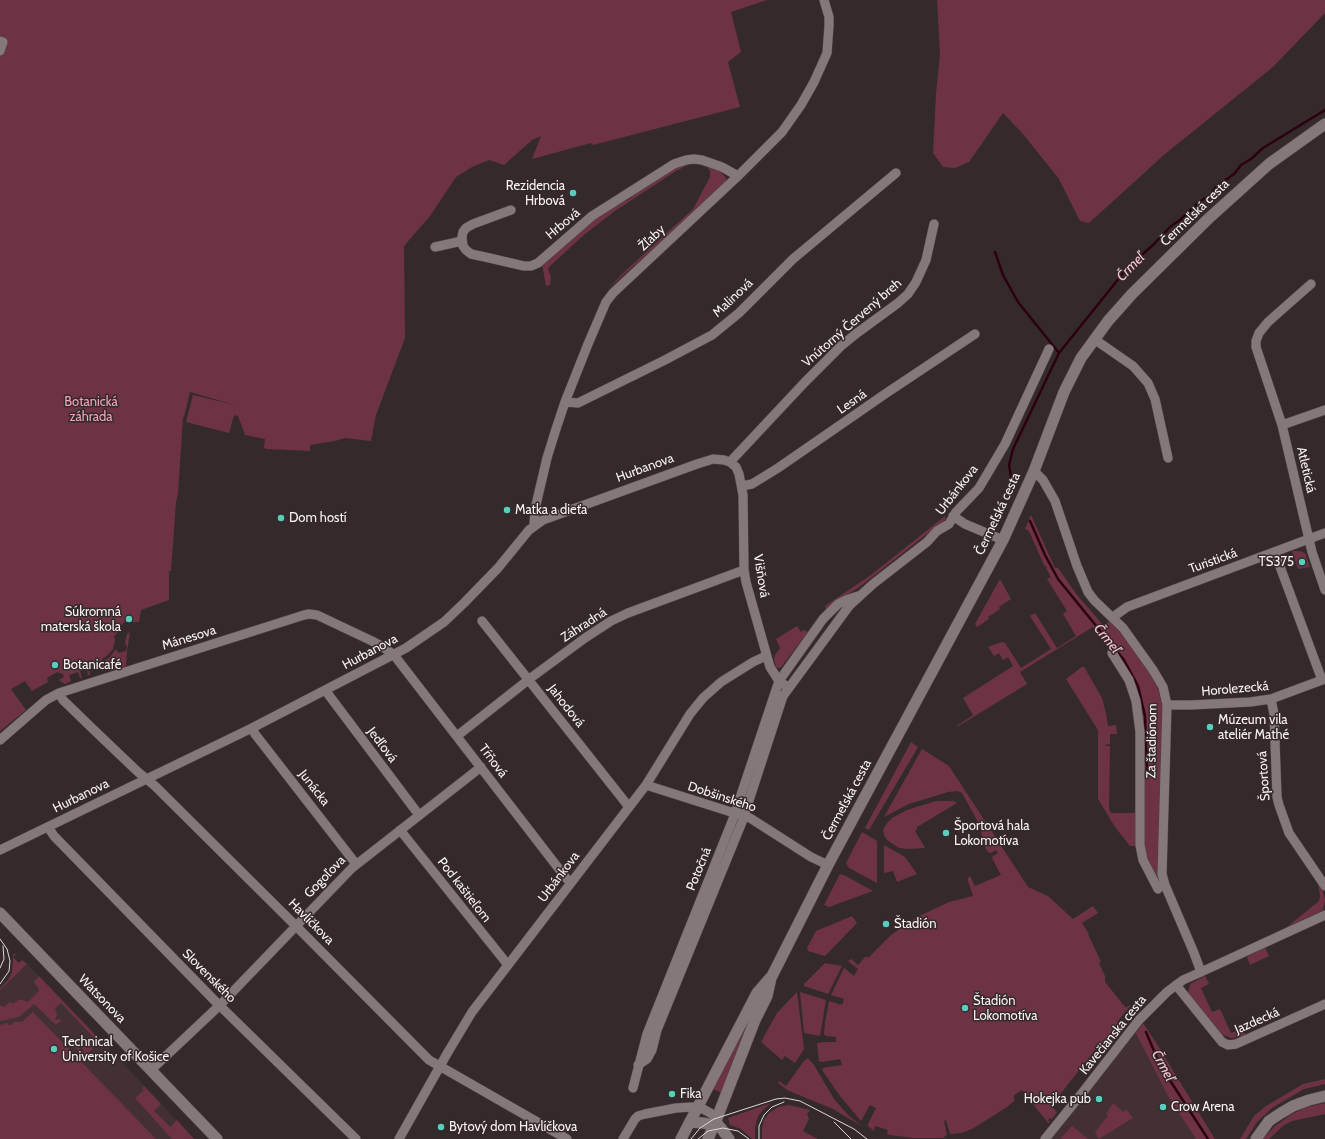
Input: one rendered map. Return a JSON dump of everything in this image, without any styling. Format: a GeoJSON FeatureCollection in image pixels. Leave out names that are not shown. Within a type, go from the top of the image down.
{"type":"FeatureCollection","features":[{"type":"Feature","properties":{"kind":"main road","name":"Čermeľská cesta"},"geometry":{"type":"LineString","coordinates":[[708,1139],[717,1124],[755,1020],[767,996],[771,978],[828,865],[1004,540],[1034,471],[1071,376],[1081,358],[1108,321],[1132,294],[1208,219],[1270,164],[1325,124]]}},
{"type":"Feature","properties":{"kind":"main road","name":"Watsonova"},"geometry":{"type":"LineString","coordinates":[[0,913],[216,1139]]}},
{"type":"Feature","properties":{"kind":"main road","name":"Čermeľská cesta"},"geometry":{"type":"LineString","coordinates":[[681,1139],[757,993],[771,978]]}},
{"type":"Feature","properties":{"kind":"main road"},"geometry":{"type":"LineString","coordinates":[[1256,1139],[1269,1121],[1281,1113],[1293,1106],[1325,1096]]}},
{"type":"Feature","properties":{"kind":"main road"},"geometry":{"type":"LineString","coordinates":[[690,1122],[717,1124],[729,1139]]}},
{"type":"Feature","properties":{"kind":"street","name":"Žľaby"},"geometry":{"type":"LineString","coordinates":[[534,525],[535,509],[547,458],[565,402],[588,344],[609,297],[738,176],[782,132],[801,105],[814,82],[827,53],[829,17],[824,0]]}},
{"type":"Feature","properties":{"kind":"street"},"geometry":{"type":"LineString","coordinates":[[0,41],[3,42],[0,51]]}},
{"type":"Feature","properties":{"kind":"street","name":"Hrbová"},"geometry":{"type":"LineString","coordinates":[[462,241],[466,250],[471,254],[524,266],[531,266],[538,263],[592,216],[674,164],[686,160],[702,160],[722,167],[738,176]]}},
{"type":"Feature","properties":{"kind":"street","name":"Malinová"},"geometry":{"type":"LineString","coordinates":[[565,402],[578,403],[712,335],[739,312],[793,260],[896,173]]}},
{"type":"Feature","properties":{"kind":"street"},"geometry":{"type":"LineString","coordinates":[[435,247],[462,241],[463,232],[470,226],[511,210]]}},
{"type":"Feature","properties":{"kind":"street","name":"Vnútorný Červený breh"},"geometry":{"type":"LineString","coordinates":[[730,462],[841,346],[908,294],[916,282],[926,260],[934,224]]}},
{"type":"Feature","properties":{"kind":"street","name":"Atletická"},"geometry":{"type":"LineString","coordinates":[[1311,284],[1268,322],[1259,333],[1256,341],[1257,352],[1282,425],[1312,552],[1325,590]]}},
{"type":"Feature","properties":{"kind":"street","name":"Lesná"},"geometry":{"type":"LineString","coordinates":[[742,486],[752,484],[778,468],[975,334]]}},
{"type":"Feature","properties":{"kind":"street"},"geometry":{"type":"LineString","coordinates":[[1094,339],[1133,366],[1148,383],[1155,399],[1168,458]]}},
{"type":"Feature","properties":{"kind":"street","name":"Urbánkova"},"geometry":{"type":"LineString","coordinates":[[789,688],[843,614],[859,596],[927,542],[937,531],[949,524],[956,512],[979,488],[1005,444],[1049,349]]}},
{"type":"Feature","properties":{"kind":"street"},"geometry":{"type":"LineString","coordinates":[[1282,425],[1325,410]]}},
{"type":"Feature","properties":{"kind":"street","name":"Hurbanova"},"geometry":{"type":"LineString","coordinates":[[0,850],[252,728],[394,655],[444,622],[489,579],[534,525],[554,515],[697,464],[713,460],[724,460],[730,462]]}},
{"type":"Feature","properties":{"kind":"street","name":"Višňová"},"geometry":{"type":"LineString","coordinates":[[730,462],[736,467],[742,486],[744,570],[766,656],[773,673],[779,681],[789,688]]}},
{"type":"Feature","properties":{"kind":"street","name":"Za štadiónom"},"geometry":{"type":"LineString","coordinates":[[1034,471],[1043,480],[1055,501],[1077,566],[1088,592],[1094,600],[1123,628],[1153,670],[1163,687],[1167,705],[1162,874],[1165,885],[1201,972]]}},
{"type":"Feature","properties":{"kind":"street"},"geometry":{"type":"LineString","coordinates":[[953,516],[965,524],[1004,540]]}},
{"type":"Feature","properties":{"kind":"street","name":"Turistická"},"geometry":{"type":"LineString","coordinates":[[1113,617],[1127,607],[1325,533]]}},
{"type":"Feature","properties":{"kind":"street"},"geometry":{"type":"LineString","coordinates":[[1275,552],[1324,680]]}},
{"type":"Feature","properties":{"kind":"street","name":"Záhradná"},"geometry":{"type":"LineString","coordinates":[[457,736],[528,680],[585,638],[611,621],[628,613],[744,570]]}},
{"type":"Feature","properties":{"kind":"street","name":"Urbánkova"},"geometry":{"type":"LineString","coordinates":[[779,681],[823,619],[838,604],[859,596]]}},
{"type":"Feature","properties":{"kind":"street","name":"Mánesova"},"geometry":{"type":"LineString","coordinates":[[0,740],[46,700],[59,693],[309,614],[317,615],[383,646],[394,655]]}},
{"type":"Feature","properties":{"kind":"street","name":"Jahodová"},"geometry":{"type":"LineString","coordinates":[[482,621],[629,807]]}},
{"type":"Feature","properties":{"kind":"street","name":"Za štadiónom"},"geometry":{"type":"LineString","coordinates":[[1112,654],[1129,680],[1136,701],[1140,732],[1140,845],[1143,860],[1158,888]]}},
{"type":"Feature","properties":{"kind":"street","name":"Tŕňová"},"geometry":{"type":"LineString","coordinates":[[394,655],[571,883]]}},
{"type":"Feature","properties":{"kind":"street","name":"Urbánkova"},"geometry":{"type":"LineString","coordinates":[[399,1139],[472,1012],[646,785],[681,726],[703,698],[721,682],[753,662],[766,656]]}},
{"type":"Feature","properties":{"kind":"street","name":"Horolezecká"},"geometry":{"type":"LineString","coordinates":[[1167,705],[1242,703],[1271,699],[1324,680]]}},
{"type":"Feature","properties":{"kind":"street","name":"Potočná"},"geometry":{"type":"LineString","coordinates":[[739,815],[779,681]]}},
{"type":"Feature","properties":{"kind":"street","name":"Potočná"},"geometry":{"type":"LineString","coordinates":[[633,1088],[647,1034],[739,815],[780,703],[789,688]]}},
{"type":"Feature","properties":{"kind":"street","name":"Jedľová"},"geometry":{"type":"LineString","coordinates":[[325,690],[419,815]]}},
{"type":"Feature","properties":{"kind":"street","name":"Havlíčkova"},"geometry":{"type":"LineString","coordinates":[[59,693],[63,700],[79,716],[155,786],[429,1060],[567,1139]]}},
{"type":"Feature","properties":{"kind":"street","name":"Športová"},"geometry":{"type":"LineString","coordinates":[[1271,699],[1274,714],[1277,798],[1282,817],[1293,840],[1325,886]]}},
{"type":"Feature","properties":{"kind":"street","name":"Junácka"},"geometry":{"type":"LineString","coordinates":[[252,728],[255,734],[356,864]]}},
{"type":"Feature","properties":{"kind":"street","name":"Gogoľova"},"geometry":{"type":"LineString","coordinates":[[151,1070],[220,1005],[356,864],[481,767]]}},
{"type":"Feature","properties":{"kind":"street","name":"Dobšinského"},"geometry":{"type":"LineString","coordinates":[[646,785],[750,818],[811,858],[828,865]]}},
{"type":"Feature","properties":{"kind":"street","name":"Slovenského"},"geometry":{"type":"LineString","coordinates":[[48,827],[54,836],[220,1005],[356,1139]]}},
{"type":"Feature","properties":{"kind":"street","name":"Pod kaštieľom"},"geometry":{"type":"LineString","coordinates":[[400,830],[508,965]]}},
{"type":"Feature","properties":{"kind":"street","name":"Kavečianska cesta"},"geometry":{"type":"LineString","coordinates":[[1045,1139],[1139,1020],[1160,998],[1176,985],[1325,915]]}},
{"type":"Feature","properties":{"kind":"street","name":"Jazdecká"},"geometry":{"type":"LineString","coordinates":[[1176,985],[1222,1042],[1228,1046],[1236,1044],[1325,1004]]}},
{"type":"Feature","properties":{"kind":"street"},"geometry":{"type":"LineString","coordinates":[[623,1139],[634,1119],[641,1115],[686,1107],[698,1108],[709,1112],[717,1124]]}},
{"type":"Feature","properties":{"kind":"shaded area","name":"Technical University of Košice"},"geometry":{"type":"Polygon","coordinates":[[[27,964],[194,1139],[0,1139],[0,990],[27,964]]]}},
{"type":"Feature","properties":{"kind":"shaded area"},"geometry":{"type":"Polygon","coordinates":[[[1135,1026],[1204,1139],[1045,1139],[1135,1026]]]}},
{"type":"Feature","properties":{"kind":"green space","name":"Botanická záhrada"},"geometry":{"type":"Polygon","coordinates":[[[0,0],[767,0],[731,12],[741,52],[728,62],[740,107],[593,145],[591,143],[532,159],[541,136],[532,140],[504,165],[489,160],[472,167],[456,177],[430,216],[404,246],[405,338],[376,415],[371,441],[345,438],[310,445],[310,451],[267,449],[264,448],[265,439],[245,435],[238,416],[234,415],[229,433],[186,422],[193,395],[235,405],[190,392],[183,417],[171,571],[169,571],[169,600],[141,610],[139,622],[124,622],[118,628],[120,630],[114,636],[115,640],[113,649],[102,659],[105,669],[102,671],[99,666],[89,669],[90,675],[88,675],[87,670],[80,671],[82,678],[80,678],[78,672],[69,675],[71,681],[65,684],[59,680],[64,677],[63,674],[57,672],[47,678],[48,682],[32,691],[25,681],[11,689],[26,710],[0,731],[0,0]]]}},
{"type":"Feature","properties":{"kind":"green space"},"geometry":{"type":"Polygon","coordinates":[[[937,0],[1325,0],[1325,13],[1273,67],[1165,154],[1089,223],[1080,221],[1059,179],[1023,134],[1003,113],[969,162],[955,168],[943,167],[933,153],[940,54],[937,0]]]}},
{"type":"Feature","properties":{"kind":"green space"},"geometry":{"type":"Polygon","coordinates":[[[692,161],[705,166],[692,163],[676,171],[615,211],[585,234],[548,269],[551,277],[550,285],[546,286],[542,264],[594,218],[631,198],[636,192],[673,169],[692,161]]]}},
{"type":"Feature","properties":{"kind":"green space"},"geometry":{"type":"Polygon","coordinates":[[[707,166],[720,171],[726,178],[726,183],[608,289],[621,275],[693,209],[710,177],[710,171],[707,166]]]}},
{"type":"Feature","properties":{"kind":"green space"},"geometry":{"type":"Polygon","coordinates":[[[1031,515],[1055,568],[1058,568],[1077,595],[1104,626],[1109,621],[1129,642],[1145,665],[1158,689],[1162,705],[1162,719],[1157,878],[1144,852],[1143,744],[1122,664],[1093,627],[1020,672],[1027,684],[957,727],[973,715],[963,698],[1013,666],[1008,657],[1003,660],[999,653],[994,656],[988,647],[1002,642],[1005,643],[1021,668],[1051,649],[1030,616],[1035,613],[1057,648],[1076,636],[1063,614],[1067,611],[1047,579],[1051,577],[1047,568],[1044,565],[1029,531],[1025,529],[1031,515]]]}},
{"type":"Feature","properties":{"kind":"green space"},"geometry":{"type":"Polygon","coordinates":[[[945,516],[946,519],[862,585],[826,609],[825,606],[871,575],[945,516]]]}},
{"type":"Feature","properties":{"kind":"green space"},"geometry":{"type":"Polygon","coordinates":[[[1292,551],[1305,553],[1310,567],[1298,569],[1292,551]]]}},
{"type":"Feature","properties":{"kind":"green space"},"geometry":{"type":"Polygon","coordinates":[[[1000,579],[1011,599],[988,617],[989,619],[977,627],[975,624],[1000,579]]]}},
{"type":"Feature","properties":{"kind":"green space"},"geometry":{"type":"Polygon","coordinates":[[[797,626],[801,632],[804,630],[808,632],[782,666],[780,668],[776,667],[774,660],[775,655],[780,648],[776,639],[797,626]]]}},
{"type":"Feature","properties":{"kind":"green space"},"geometry":{"type":"Polygon","coordinates":[[[130,632],[126,666],[109,671],[105,660],[109,658],[116,649],[119,653],[126,651],[127,647],[125,643],[127,634],[130,632]]]}},
{"type":"Feature","properties":{"kind":"green space"},"geometry":{"type":"Polygon","coordinates":[[[1083,666],[1102,698],[1108,726],[1116,725],[1117,734],[1110,734],[1110,744],[1105,745],[1110,746],[1109,809],[1111,813],[1136,813],[1135,846],[1130,846],[1115,827],[1098,799],[1098,730],[1066,679],[1083,666]]]}},
{"type":"Feature","properties":{"kind":"green space"},"geometry":{"type":"Polygon","coordinates":[[[911,742],[918,747],[869,830],[865,828],[911,742]]]}},
{"type":"Feature","properties":{"kind":"green space","name":"Štadión Lokomotíva"},"geometry":{"type":"Polygon","coordinates":[[[922,749],[949,766],[1028,887],[1048,896],[1073,919],[1093,906],[1098,913],[1082,923],[1089,934],[1101,962],[1099,963],[1105,976],[1105,982],[1126,1008],[1129,1005],[1130,1006],[1117,1022],[1123,1027],[1105,1052],[1098,1046],[1051,1106],[1057,1112],[1052,1119],[1050,1118],[1048,1120],[1050,1122],[1048,1123],[1022,1090],[1014,1095],[1014,1101],[1007,1107],[974,1128],[962,1133],[950,1134],[946,1120],[944,1121],[947,1135],[943,1138],[913,1138],[890,1135],[887,1134],[888,1130],[875,1126],[874,1131],[868,1126],[876,1108],[870,1105],[861,1121],[840,1096],[822,1070],[823,1068],[842,1065],[840,1059],[822,1062],[819,1061],[817,1043],[836,1042],[836,1037],[826,1036],[824,1034],[825,1023],[829,1001],[839,1004],[838,1006],[840,1004],[842,1005],[844,999],[842,997],[831,995],[844,968],[854,976],[858,969],[848,961],[851,959],[858,965],[866,956],[868,958],[891,935],[917,917],[949,902],[973,896],[968,881],[970,876],[975,886],[1001,875],[992,858],[998,853],[996,850],[991,853],[988,852],[983,844],[981,830],[977,820],[962,793],[957,791],[948,792],[909,804],[884,817],[922,749]]]}},
{"type":"Feature","properties":{"kind":"green space"},"geometry":{"type":"Polygon","coordinates":[[[936,801],[954,801],[957,803],[917,827],[915,831],[925,848],[899,848],[887,840],[883,830],[892,818],[907,810],[936,801]]]}},
{"type":"Feature","properties":{"kind":"green space"},"geometry":{"type":"Polygon","coordinates":[[[862,832],[877,841],[877,883],[849,868],[846,863],[862,832]]]}},
{"type":"Feature","properties":{"kind":"green space"},"geometry":{"type":"Polygon","coordinates":[[[884,845],[905,857],[917,874],[897,882],[893,871],[884,873],[884,845]]]}},
{"type":"Feature","properties":{"kind":"green space"},"geometry":{"type":"Polygon","coordinates":[[[840,874],[873,891],[829,907],[824,905],[840,874]]]}},
{"type":"Feature","properties":{"kind":"green space"},"geometry":{"type":"Polygon","coordinates":[[[1318,883],[1325,900],[1323,910],[1213,963],[1208,964],[1287,927],[1319,901],[1320,896],[1318,883]]]}},
{"type":"Feature","properties":{"kind":"green space"},"geometry":{"type":"Polygon","coordinates":[[[852,916],[857,923],[825,956],[808,951],[807,948],[816,931],[852,916]]]}},
{"type":"Feature","properties":{"kind":"green space"},"geometry":{"type":"Polygon","coordinates":[[[1264,948],[1269,956],[1250,965],[1247,957],[1264,948]]]}},
{"type":"Feature","properties":{"kind":"green space"},"geometry":{"type":"Polygon","coordinates":[[[13,957],[19,963],[22,960],[27,964],[0,990],[12,972],[13,957]]]}},
{"type":"Feature","properties":{"kind":"green space"},"geometry":{"type":"Polygon","coordinates":[[[825,963],[842,966],[828,994],[804,986],[804,984],[825,963]]]}},
{"type":"Feature","properties":{"kind":"green space"},"geometry":{"type":"Polygon","coordinates":[[[39,976],[101,1041],[87,1054],[83,1055],[71,1043],[74,1042],[83,1052],[84,1051],[77,1039],[85,1047],[94,1038],[61,1003],[55,1008],[57,1015],[55,1020],[60,1019],[61,1021],[56,1025],[34,1004],[19,1017],[0,1021],[0,1005],[4,1007],[10,1002],[13,1004],[18,1000],[28,1002],[39,991],[34,982],[39,976]]]}},
{"type":"Feature","properties":{"kind":"green space"},"geometry":{"type":"Polygon","coordinates":[[[1205,976],[1209,984],[1201,988],[1212,1012],[1220,1009],[1231,1033],[1243,1029],[1245,1034],[1242,1037],[1231,1038],[1222,1034],[1188,994],[1190,984],[1205,976]]]}},
{"type":"Feature","properties":{"kind":"green space"},"geometry":{"type":"Polygon","coordinates":[[[764,989],[722,1093],[713,1089],[764,989]]]}},
{"type":"Feature","properties":{"kind":"green space"},"geometry":{"type":"Polygon","coordinates":[[[797,992],[804,1049],[795,1063],[785,1056],[782,1060],[761,1042],[777,1013],[797,992]]]}},
{"type":"Feature","properties":{"kind":"green space"},"geometry":{"type":"Polygon","coordinates":[[[800,992],[826,1000],[820,1036],[804,1033],[800,992]]]}},
{"type":"Feature","properties":{"kind":"green space","name":"Technical University of Košice"},"geometry":{"type":"Polygon","coordinates":[[[33,1012],[156,1139],[0,1139],[0,1025],[8,1023],[9,1025],[12,1025],[13,1022],[22,1022],[33,1012]]]}},
{"type":"Feature","properties":{"kind":"green space"},"geometry":{"type":"Polygon","coordinates":[[[1143,1023],[1215,1139],[1196,1139],[1168,1096],[1136,1033],[1143,1023]]]}},
{"type":"Feature","properties":{"kind":"green space"},"geometry":{"type":"Polygon","coordinates":[[[808,1058],[814,1065],[834,1099],[848,1115],[863,1127],[833,1109],[787,1090],[778,1083],[779,1081],[786,1086],[804,1061],[808,1058]]]}},
{"type":"Feature","properties":{"kind":"green space"},"geometry":{"type":"Polygon","coordinates":[[[1325,1079],[1325,1084],[1304,1089],[1272,1108],[1257,1122],[1246,1139],[1240,1139],[1254,1116],[1266,1106],[1303,1084],[1325,1079]]]}},
{"type":"Feature","properties":{"kind":"green space"},"geometry":{"type":"Polygon","coordinates":[[[144,1086],[161,1104],[154,1111],[170,1127],[177,1120],[194,1139],[172,1139],[135,1098],[144,1090],[142,1088],[144,1086]]]}},
{"type":"Feature","properties":{"kind":"green space"},"geometry":{"type":"Polygon","coordinates":[[[771,1103],[758,1116],[755,1127],[755,1139],[752,1139],[741,1129],[730,1125],[728,1118],[771,1103]]]}},
{"type":"Feature","properties":{"kind":"green space"},"geometry":{"type":"Polygon","coordinates":[[[1113,1103],[1123,1112],[1126,1109],[1133,1118],[1099,1139],[1095,1132],[1108,1116],[1106,1114],[1113,1103]]]}},
{"type":"Feature","properties":{"kind":"green space"},"geometry":{"type":"Polygon","coordinates":[[[1325,1103],[1325,1114],[1292,1121],[1283,1126],[1269,1139],[1263,1139],[1275,1126],[1292,1114],[1307,1107],[1325,1103]]]}},
{"type":"Feature","properties":{"kind":"green space"},"geometry":{"type":"Polygon","coordinates":[[[789,1105],[810,1110],[807,1114],[809,1119],[803,1131],[818,1139],[762,1139],[764,1120],[769,1113],[778,1107],[789,1105]]]}},
{"type":"Feature","properties":{"kind":"green space"},"geometry":{"type":"Polygon","coordinates":[[[1072,1126],[1088,1139],[1062,1139],[1061,1138],[1072,1126]]]}},
{"type":"Feature","properties":{"kind":"waterway","name":"Črmeľ"},"geometry":{"type":"LineString","coordinates":[[1013,482],[1009,465],[1013,449],[1059,353],[1127,268],[1153,245],[1171,226],[1180,220],[1199,202],[1210,195],[1216,187],[1234,174],[1241,165],[1251,159],[1263,148],[1325,110]]}},
{"type":"Feature","properties":{"kind":"waterway"},"geometry":{"type":"LineString","coordinates":[[995,252],[1003,275],[1018,302],[1059,353]]}},
{"type":"Feature","properties":{"kind":"waterway","name":"Črmeľ"},"geometry":{"type":"LineString","coordinates":[[1030,521],[1045,555],[1058,579],[1124,660],[1138,686],[1145,716],[1147,770]]}},
{"type":"Feature","properties":{"kind":"waterway","name":"Črmeľ"},"geometry":{"type":"LineString","coordinates":[[1146,1032],[1160,1065],[1208,1139]]}},
{"type":"Feature","properties":{"kind":"tram line"},"geometry":{"type":"LineString","coordinates":[[0,939],[7,949],[10,961],[9,971],[0,984]]}},
{"type":"Feature","properties":{"kind":"tram line"},"geometry":{"type":"LineString","coordinates":[[0,968],[4,959],[3,946]]}},
{"type":"Feature","properties":{"kind":"tram line"},"geometry":{"type":"LineString","coordinates":[[691,1139],[700,1128],[714,1119],[776,1099],[785,1098],[800,1101],[854,1129],[867,1139]]}},
{"type":"Feature","properties":{"kind":"tram line"},"geometry":{"type":"LineString","coordinates":[[759,1139],[759,1126],[764,1115],[772,1107],[784,1102]]}},
{"type":"Feature","properties":{"kind":"tram line"},"geometry":{"type":"LineString","coordinates":[[834,1122],[851,1139]]}},
{"type":"Feature","properties":{"kind":"tram line"},"geometry":{"type":"LineString","coordinates":[[698,1139],[708,1131],[723,1128],[738,1131],[749,1139]]}},
{"type":"Feature","properties":{"kind":"place","name":"Rezidencia Hrbová"},"geometry":{"type":"Point","coordinates":[573,193]}},
{"type":"Feature","properties":{"kind":"place","name":"Matka a dieťa"},"geometry":{"type":"Point","coordinates":[507,510]}},
{"type":"Feature","properties":{"kind":"place","name":"Dom hostí"},"geometry":{"type":"Point","coordinates":[281,518]}},
{"type":"Feature","properties":{"kind":"place","name":"TS375"},"geometry":{"type":"Point","coordinates":[1302,562]}},
{"type":"Feature","properties":{"kind":"place","name":"Súkromná materská škola"},"geometry":{"type":"Point","coordinates":[129,619]}},
{"type":"Feature","properties":{"kind":"place","name":"Botanicafé"},"geometry":{"type":"Point","coordinates":[55,665]}},
{"type":"Feature","properties":{"kind":"place","name":"Múzeum vila ateliér Mathé"},"geometry":{"type":"Point","coordinates":[1210,727]}},
{"type":"Feature","properties":{"kind":"place","name":"Športová hala Lokomotíva"},"geometry":{"type":"Point","coordinates":[946,833]}},
{"type":"Feature","properties":{"kind":"place","name":"Štadión"},"geometry":{"type":"Point","coordinates":[886,924]}},
{"type":"Feature","properties":{"kind":"place","name":"Štadión Lokomotíva"},"geometry":{"type":"Point","coordinates":[965,1008]}},
{"type":"Feature","properties":{"kind":"place","name":"Technical University of Košice"},"geometry":{"type":"Point","coordinates":[54,1049]}},
{"type":"Feature","properties":{"kind":"place","name":"Fika"},"geometry":{"type":"Point","coordinates":[672,1094]}},
{"type":"Feature","properties":{"kind":"place","name":"Hokejka pub"},"geometry":{"type":"Point","coordinates":[1099,1099]}},
{"type":"Feature","properties":{"kind":"place","name":"Crow Arena"},"geometry":{"type":"Point","coordinates":[1163,1107]}},
{"type":"Feature","properties":{"kind":"place","name":"Bytový dom Havlíčkova"},"geometry":{"type":"Point","coordinates":[441,1127]}}]}
